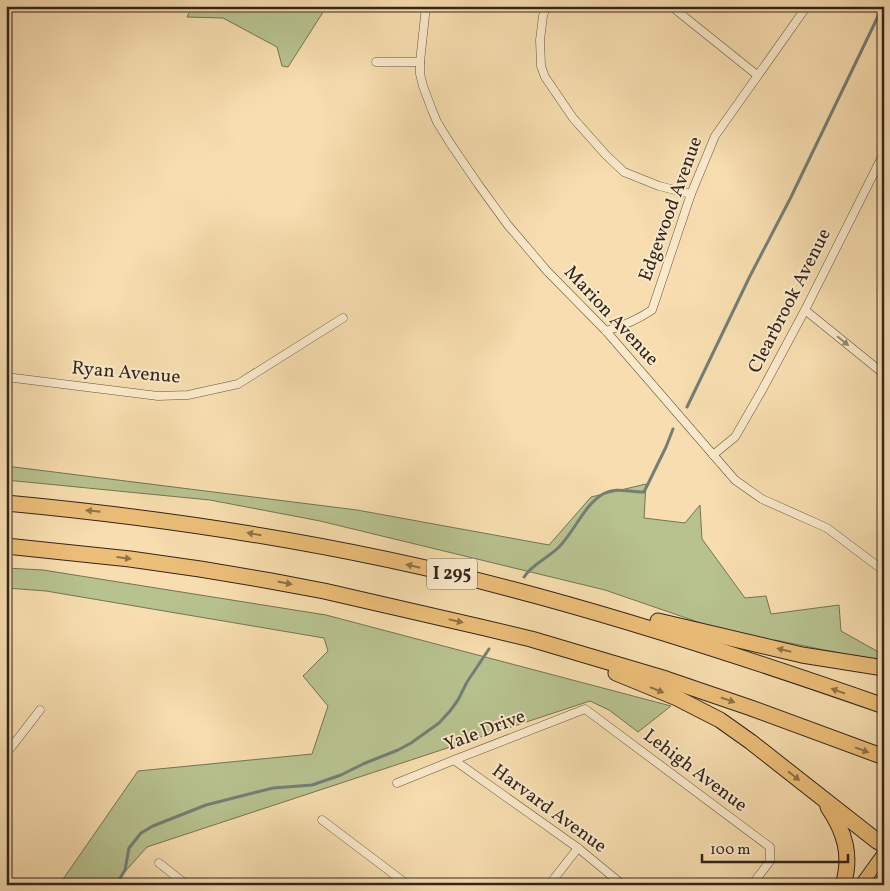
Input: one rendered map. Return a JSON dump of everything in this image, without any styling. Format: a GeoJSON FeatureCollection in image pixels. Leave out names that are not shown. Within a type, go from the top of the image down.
{"type":"FeatureCollection","features":[{"type":"Feature","properties":{"kind":"highway","name":"I 295"},"geometry":{"type":"LineString","coordinates":[[6,503],[128,515],[229,530],[378,558],[512,589],[646,627],[884,706]]}},
{"type":"Feature","properties":{"kind":"highway","name":"I 295"},"geometry":{"type":"LineString","coordinates":[[6,546],[130,559],[271,580],[371,601],[531,639],[666,679],[884,757]]}},
{"type":"Feature","properties":{"kind":"highway"},"geometry":{"type":"LineString","coordinates":[[512,589],[802,655],[884,668]]}},
{"type":"Feature","properties":{"kind":"highway"},"geometry":{"type":"LineString","coordinates":[[531,639],[677,698],[730,727],[884,845]]}},
{"type":"Feature","properties":{"kind":"highway"},"geometry":{"type":"LineString","coordinates":[[820,796],[830,808],[843,835],[847,866],[843,885]]}},
{"type":"Feature","properties":{"kind":"main road"},"geometry":{"type":"LineString","coordinates":[[860,885],[884,853]]}},
{"type":"Feature","properties":{"kind":"main road"},"geometry":{"type":"LineString","coordinates":[[879,885],[884,880]]}},
{"type":"Feature","properties":{"kind":"street","name":"Marion Avenue"},"geometry":{"type":"LineString","coordinates":[[426,6],[420,74],[437,122],[492,204],[523,243],[551,276],[606,332],[734,480],[762,499],[827,528],[884,571]]}},
{"type":"Feature","properties":{"kind":"street"},"geometry":{"type":"LineString","coordinates":[[546,6],[540,40],[542,66],[545,77],[573,118],[610,160],[624,172],[659,186],[691,194]]}},
{"type":"Feature","properties":{"kind":"street"},"geometry":{"type":"LineString","coordinates":[[671,6],[757,76]]}},
{"type":"Feature","properties":{"kind":"street","name":"Edgewood Avenue"},"geometry":{"type":"LineString","coordinates":[[606,332],[626,325],[652,310],[691,194],[715,136],[807,6]]}},
{"type":"Feature","properties":{"kind":"street"},"geometry":{"type":"LineString","coordinates":[[376,62],[420,62]]}},
{"type":"Feature","properties":{"kind":"street","name":"Clearbrook Avenue"},"geometry":{"type":"LineString","coordinates":[[713,455],[735,437],[761,392],[884,153]]}},
{"type":"Feature","properties":{"kind":"street"},"geometry":{"type":"LineString","coordinates":[[876,166],[884,172]]}},
{"type":"Feature","properties":{"kind":"street"},"geometry":{"type":"LineString","coordinates":[[804,310],[884,374]]}},
{"type":"Feature","properties":{"kind":"street","name":"Ryan Avenue"},"geometry":{"type":"LineString","coordinates":[[6,377],[158,396],[188,395],[238,384],[342,318]]}},
{"type":"Feature","properties":{"kind":"street","name":"Yale Drive"},"geometry":{"type":"LineString","coordinates":[[397,783],[585,709]]}},
{"type":"Feature","properties":{"kind":"street","name":"Lehigh Avenue"},"geometry":{"type":"LineString","coordinates":[[585,709],[770,847],[770,861],[752,885]]}},
{"type":"Feature","properties":{"kind":"street"},"geometry":{"type":"LineString","coordinates":[[6,754],[40,710]]}},
{"type":"Feature","properties":{"kind":"street","name":"Harvard Avenue"},"geometry":{"type":"LineString","coordinates":[[454,760],[578,848],[623,885]]}},
{"type":"Feature","properties":{"kind":"street"},"geometry":{"type":"LineString","coordinates":[[322,820],[408,885]]}},
{"type":"Feature","properties":{"kind":"street"},"geometry":{"type":"LineString","coordinates":[[549,885],[578,848]]}},
{"type":"Feature","properties":{"kind":"street"},"geometry":{"type":"LineString","coordinates":[[159,863],[187,885]]}},
{"type":"Feature","properties":{"kind":"green space"},"geometry":{"type":"Polygon","coordinates":[[[192,6],[327,6],[288,67],[282,66],[277,47],[223,18],[187,17],[192,6]]]}},
{"type":"Feature","properties":{"kind":"green space"},"geometry":{"type":"Polygon","coordinates":[[[6,466],[357,510],[549,545],[591,497],[646,484],[644,518],[685,523],[700,505],[702,539],[745,598],[766,596],[771,614],[839,605],[841,631],[884,655],[884,662],[775,640],[779,650],[605,590],[320,521],[210,500],[6,480],[6,466]]]}},
{"type":"Feature","properties":{"kind":"green space"},"geometry":{"type":"Polygon","coordinates":[[[6,568],[43,570],[326,615],[671,706],[638,732],[609,710],[590,701],[147,847],[113,885],[59,885],[138,771],[312,754],[328,706],[303,676],[328,651],[324,638],[46,591],[6,588],[6,568]]]}},
{"type":"Feature","properties":{"kind":"waterway"},"geometry":{"type":"LineString","coordinates":[[687,407],[883,6]]}},
{"type":"Feature","properties":{"kind":"waterway"},"geometry":{"type":"LineString","coordinates":[[524,577],[531,568],[559,547],[585,511],[603,494],[613,490],[644,492],[673,429]]}},
{"type":"Feature","properties":{"kind":"waterway"},"geometry":{"type":"LineString","coordinates":[[116,885],[125,870],[129,848],[141,833],[153,826],[206,805],[273,788],[312,785],[341,775],[411,743],[439,723],[450,711],[489,649]]}}]}
